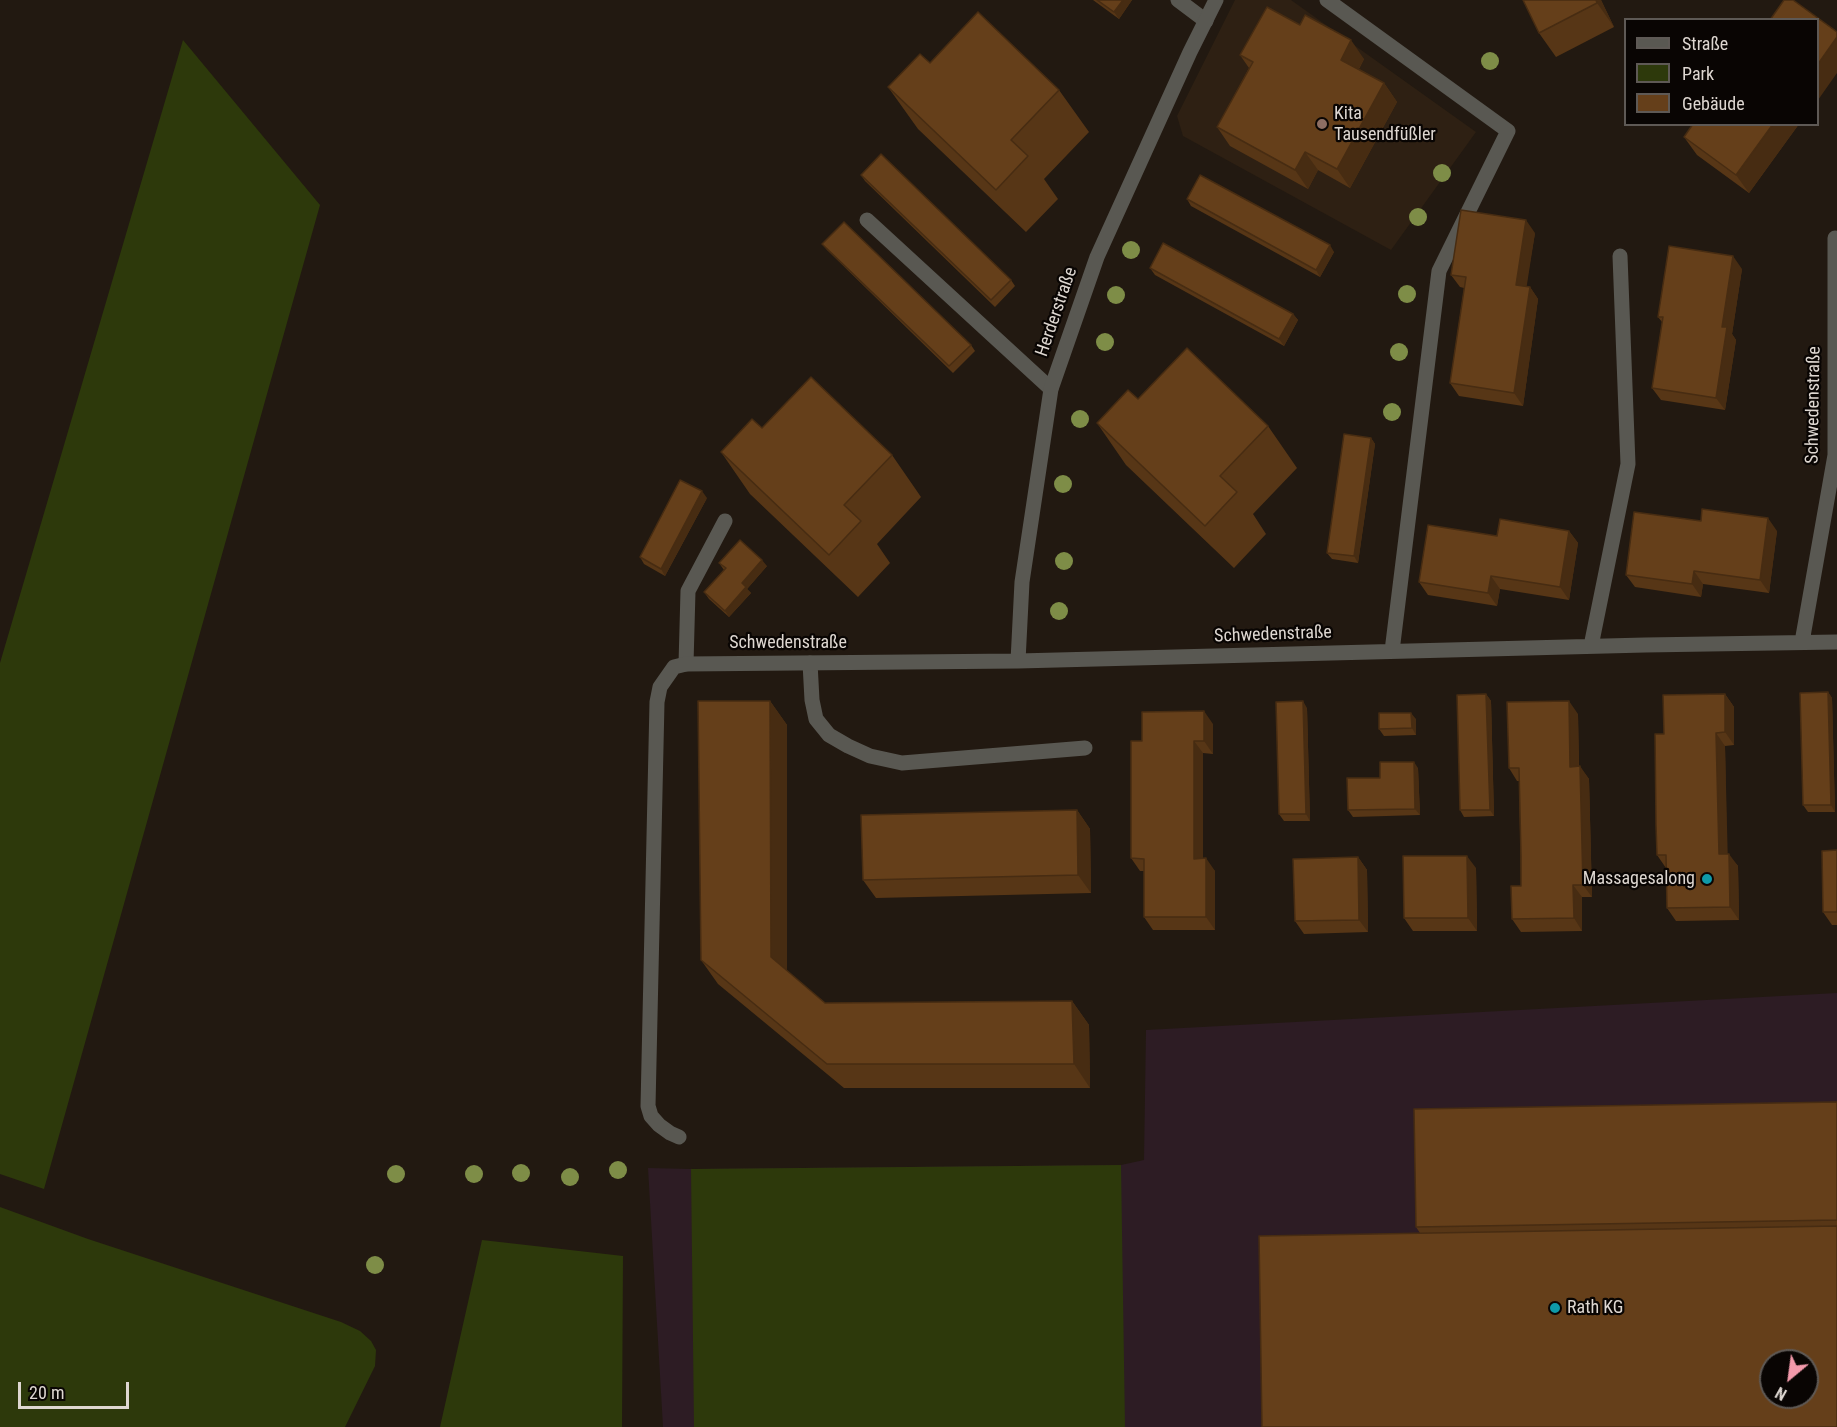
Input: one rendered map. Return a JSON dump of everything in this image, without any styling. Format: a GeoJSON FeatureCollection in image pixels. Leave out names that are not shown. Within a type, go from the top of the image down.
{"type":"FeatureCollection","features":[{"type":"Feature","properties":{"kind":"street"},"geometry":{"type":"LineString","coordinates":[[1178,0],[1206,21]]}},
{"type":"Feature","properties":{"kind":"street","name":"Herderstraße"},"geometry":{"type":"LineString","coordinates":[[1018,661],[1022,582],[1051,389],[1097,257],[1216,0]]}},
{"type":"Feature","properties":{"kind":"street"},"geometry":{"type":"LineString","coordinates":[[1326,0],[1508,131],[1439,272],[1392,651]]}},
{"type":"Feature","properties":{"kind":"street"},"geometry":{"type":"LineString","coordinates":[[867,220],[1051,389]]}},
{"type":"Feature","properties":{"kind":"street","name":"Schwedenstraße"},"geometry":{"type":"LineString","coordinates":[[1802,642],[1835,455],[1835,238]]}},
{"type":"Feature","properties":{"kind":"street"},"geometry":{"type":"LineString","coordinates":[[1591,646],[1628,464],[1620,256]]}},
{"type":"Feature","properties":{"kind":"street"},"geometry":{"type":"LineString","coordinates":[[679,1137],[670,1133],[651,1116],[648,1106],[657,702],[660,687],[666,677],[674,667],[686,664],[688,591],[725,521]]}},
{"type":"Feature","properties":{"kind":"street","name":"Schwedenstraße"},"geometry":{"type":"LineString","coordinates":[[686,664],[1018,661],[1837,642]]}},
{"type":"Feature","properties":{"kind":"street"},"geometry":{"type":"LineString","coordinates":[[810,663],[812,700],[816,719],[829,735],[848,747],[870,756],[902,763],[1085,748]]}},
{"type":"Feature","properties":{"kind":"shaded area","name":"Kita Tausendfüßler"},"geometry":{"type":"Polygon","coordinates":[[[1235,0],[1291,0],[1476,132],[1391,250],[1183,136],[1177,116],[1235,0]]]}},
{"type":"Feature","properties":{"kind":"shaded area"},"geometry":{"type":"Polygon","coordinates":[[[1837,993],[1837,1427],[663,1427],[648,1168],[1121,1165],[1144,1160],[1146,1030],[1837,993]]]}},
{"type":"Feature","properties":{"kind":"green space"},"geometry":{"type":"Polygon","coordinates":[[[183,40],[320,205],[44,1189],[0,1174],[0,663],[183,40]]]}},
{"type":"Feature","properties":{"kind":"green space"},"geometry":{"type":"Polygon","coordinates":[[[1121,1165],[1125,1427],[694,1427],[691,1169],[1121,1165]]]}},
{"type":"Feature","properties":{"kind":"green space"},"geometry":{"type":"Polygon","coordinates":[[[0,1207],[88,1239],[341,1322],[360,1331],[371,1341],[376,1350],[375,1366],[345,1427],[0,1427],[0,1207]]]}},
{"type":"Feature","properties":{"kind":"green space"},"geometry":{"type":"Polygon","coordinates":[[[482,1240],[623,1256],[622,1427],[440,1427],[482,1240]]]}},
{"type":"Feature","properties":{"kind":"building"},"geometry":{"type":"Polygon","coordinates":[[[1097,0],[1123,0],[1114,12],[1097,0]]]}},
{"type":"Feature","properties":{"kind":"building"},"geometry":{"type":"Polygon","coordinates":[[[1523,0],[1596,0],[1597,3],[1539,33],[1523,0]]]}},
{"type":"Feature","properties":{"kind":"building"},"geometry":{"type":"Polygon","coordinates":[[[1784,0],[1793,0],[1818,18],[1771,18],[1784,0]]]}},
{"type":"Feature","properties":{"kind":"building"},"geometry":{"type":"Polygon","coordinates":[[[1267,7],[1300,25],[1305,15],[1351,40],[1341,60],[1384,83],[1337,169],[1305,152],[1295,170],[1217,127],[1253,62],[1240,55],[1267,7]]]}},
{"type":"Feature","properties":{"kind":"building"},"geometry":{"type":"Polygon","coordinates":[[[978,12],[1059,90],[1011,140],[1028,156],[996,190],[888,87],[920,54],[930,63],[978,12]]]}},
{"type":"Feature","properties":{"kind":"building"},"geometry":{"type":"Polygon","coordinates":[[[1819,19],[1837,32],[1837,37],[1819,63],[1819,19]]]}},
{"type":"Feature","properties":{"kind":"building"},"geometry":{"type":"Polygon","coordinates":[[[1692,126],[1772,126],[1736,175],[1684,137],[1692,126]]]}},
{"type":"Feature","properties":{"kind":"building"},"geometry":{"type":"Polygon","coordinates":[[[881,154],[1011,280],[991,300],[861,175],[881,154]]]}},
{"type":"Feature","properties":{"kind":"building"},"geometry":{"type":"Polygon","coordinates":[[[1200,175],[1330,245],[1316,270],[1187,199],[1200,175]]]}},
{"type":"Feature","properties":{"kind":"building"},"geometry":{"type":"Polygon","coordinates":[[[1461,210],[1526,220],[1516,285],[1530,287],[1514,393],[1450,383],[1466,277],[1451,275],[1461,210]]]}},
{"type":"Feature","properties":{"kind":"building"},"geometry":{"type":"Polygon","coordinates":[[[844,222],[971,345],[949,366],[822,244],[844,222]]]}},
{"type":"Feature","properties":{"kind":"building"},"geometry":{"type":"Polygon","coordinates":[[[1163,243],[1293,314],[1279,339],[1150,268],[1163,243]]]}},
{"type":"Feature","properties":{"kind":"building"},"geometry":{"type":"Polygon","coordinates":[[[1669,246],[1733,256],[1722,327],[1727,327],[1716,398],[1652,388],[1663,317],[1658,317],[1669,246]]]}},
{"type":"Feature","properties":{"kind":"building"},"geometry":{"type":"Polygon","coordinates":[[[1187,348],[1268,426],[1220,476],[1237,492],[1205,526],[1097,423],[1128,390],[1138,399],[1187,348]]]}},
{"type":"Feature","properties":{"kind":"building"},"geometry":{"type":"Polygon","coordinates":[[[811,377],[892,455],[844,505],[861,521],[829,555],[721,452],[752,419],[762,428],[811,377]]]}},
{"type":"Feature","properties":{"kind":"building"},"geometry":{"type":"Polygon","coordinates":[[[1344,434],[1371,438],[1354,556],[1327,553],[1344,434]]]}},
{"type":"Feature","properties":{"kind":"building"},"geometry":{"type":"Polygon","coordinates":[[[680,480],[702,491],[661,569],[640,557],[680,480]]]}},
{"type":"Feature","properties":{"kind":"building"},"geometry":{"type":"Polygon","coordinates":[[[1702,509],[1768,518],[1760,580],[1694,571],[1692,584],[1626,575],[1634,512],[1701,521],[1702,509]]]}},
{"type":"Feature","properties":{"kind":"building"},"geometry":{"type":"Polygon","coordinates":[[[1500,519],[1569,531],[1560,587],[1491,576],[1488,593],[1419,582],[1428,525],[1497,536],[1500,519]]]}},
{"type":"Feature","properties":{"kind":"building"},"geometry":{"type":"Polygon","coordinates":[[[740,540],[762,560],[742,583],[746,587],[725,611],[704,592],[726,568],[719,563],[740,540]]]}},
{"type":"Feature","properties":{"kind":"building"},"geometry":{"type":"Polygon","coordinates":[[[1828,692],[1831,805],[1803,805],[1800,693],[1828,692]]]}},
{"type":"Feature","properties":{"kind":"building"},"geometry":{"type":"Polygon","coordinates":[[[1486,694],[1490,810],[1460,810],[1457,695],[1486,694]]]}},
{"type":"Feature","properties":{"kind":"building"},"geometry":{"type":"Polygon","coordinates":[[[1725,694],[1725,732],[1716,733],[1719,854],[1729,854],[1730,907],[1667,908],[1666,855],[1657,855],[1656,825],[1655,734],[1664,734],[1663,695],[1725,694]]]}},
{"type":"Feature","properties":{"kind":"building"},"geometry":{"type":"Polygon","coordinates":[[[698,701],[770,701],[771,957],[825,1003],[1072,1001],[1074,1064],[827,1064],[701,960],[698,701]]]}},
{"type":"Feature","properties":{"kind":"building"},"geometry":{"type":"Polygon","coordinates":[[[1303,701],[1306,814],[1279,814],[1276,702],[1303,701]]]}},
{"type":"Feature","properties":{"kind":"building"},"geometry":{"type":"Polygon","coordinates":[[[1569,701],[1570,767],[1580,766],[1583,885],[1573,885],[1574,918],[1512,919],[1511,886],[1521,886],[1519,768],[1509,768],[1507,702],[1569,701]]]}},
{"type":"Feature","properties":{"kind":"building"},"geometry":{"type":"Polygon","coordinates":[[[1204,711],[1204,741],[1194,741],[1194,859],[1206,858],[1206,917],[1144,917],[1144,859],[1131,858],[1131,741],[1142,741],[1142,712],[1204,711]]]}},
{"type":"Feature","properties":{"kind":"building"},"geometry":{"type":"Polygon","coordinates":[[[1379,713],[1411,713],[1412,728],[1379,729],[1379,713]]]}},
{"type":"Feature","properties":{"kind":"building"},"geometry":{"type":"Polygon","coordinates":[[[1380,762],[1414,762],[1415,809],[1348,810],[1347,778],[1380,778],[1380,762]]]}},
{"type":"Feature","properties":{"kind":"building"},"geometry":{"type":"Polygon","coordinates":[[[1077,810],[1078,875],[863,880],[861,815],[1077,810]]]}},
{"type":"Feature","properties":{"kind":"building"},"geometry":{"type":"Polygon","coordinates":[[[1837,850],[1837,912],[1823,912],[1822,851],[1837,850]]]}},
{"type":"Feature","properties":{"kind":"building"},"geometry":{"type":"Polygon","coordinates":[[[1403,856],[1467,856],[1468,918],[1404,918],[1403,856]]]}},
{"type":"Feature","properties":{"kind":"building"},"geometry":{"type":"Polygon","coordinates":[[[1358,857],[1359,920],[1295,921],[1293,859],[1358,857]]]}},
{"type":"Feature","properties":{"kind":"building"},"geometry":{"type":"Polygon","coordinates":[[[1837,1102],[1837,1220],[1416,1227],[1414,1109],[1837,1102]]]}},
{"type":"Feature","properties":{"kind":"building","name":"Rath KG"},"geometry":{"type":"Polygon","coordinates":[[[1837,1226],[1837,1427],[1262,1427],[1259,1236],[1837,1226]]]}},
{"type":"Feature","properties":{"kind":"place","name":"Kita Tausendfüßler"},"geometry":{"type":"Point","coordinates":[1322,124]}},
{"type":"Feature","properties":{"kind":"place","name":"Massagesalong"},"geometry":{"type":"Point","coordinates":[1707,879]}},
{"type":"Feature","properties":{"kind":"place","name":"Rath KG"},"geometry":{"type":"Point","coordinates":[1555,1308]}}]}
